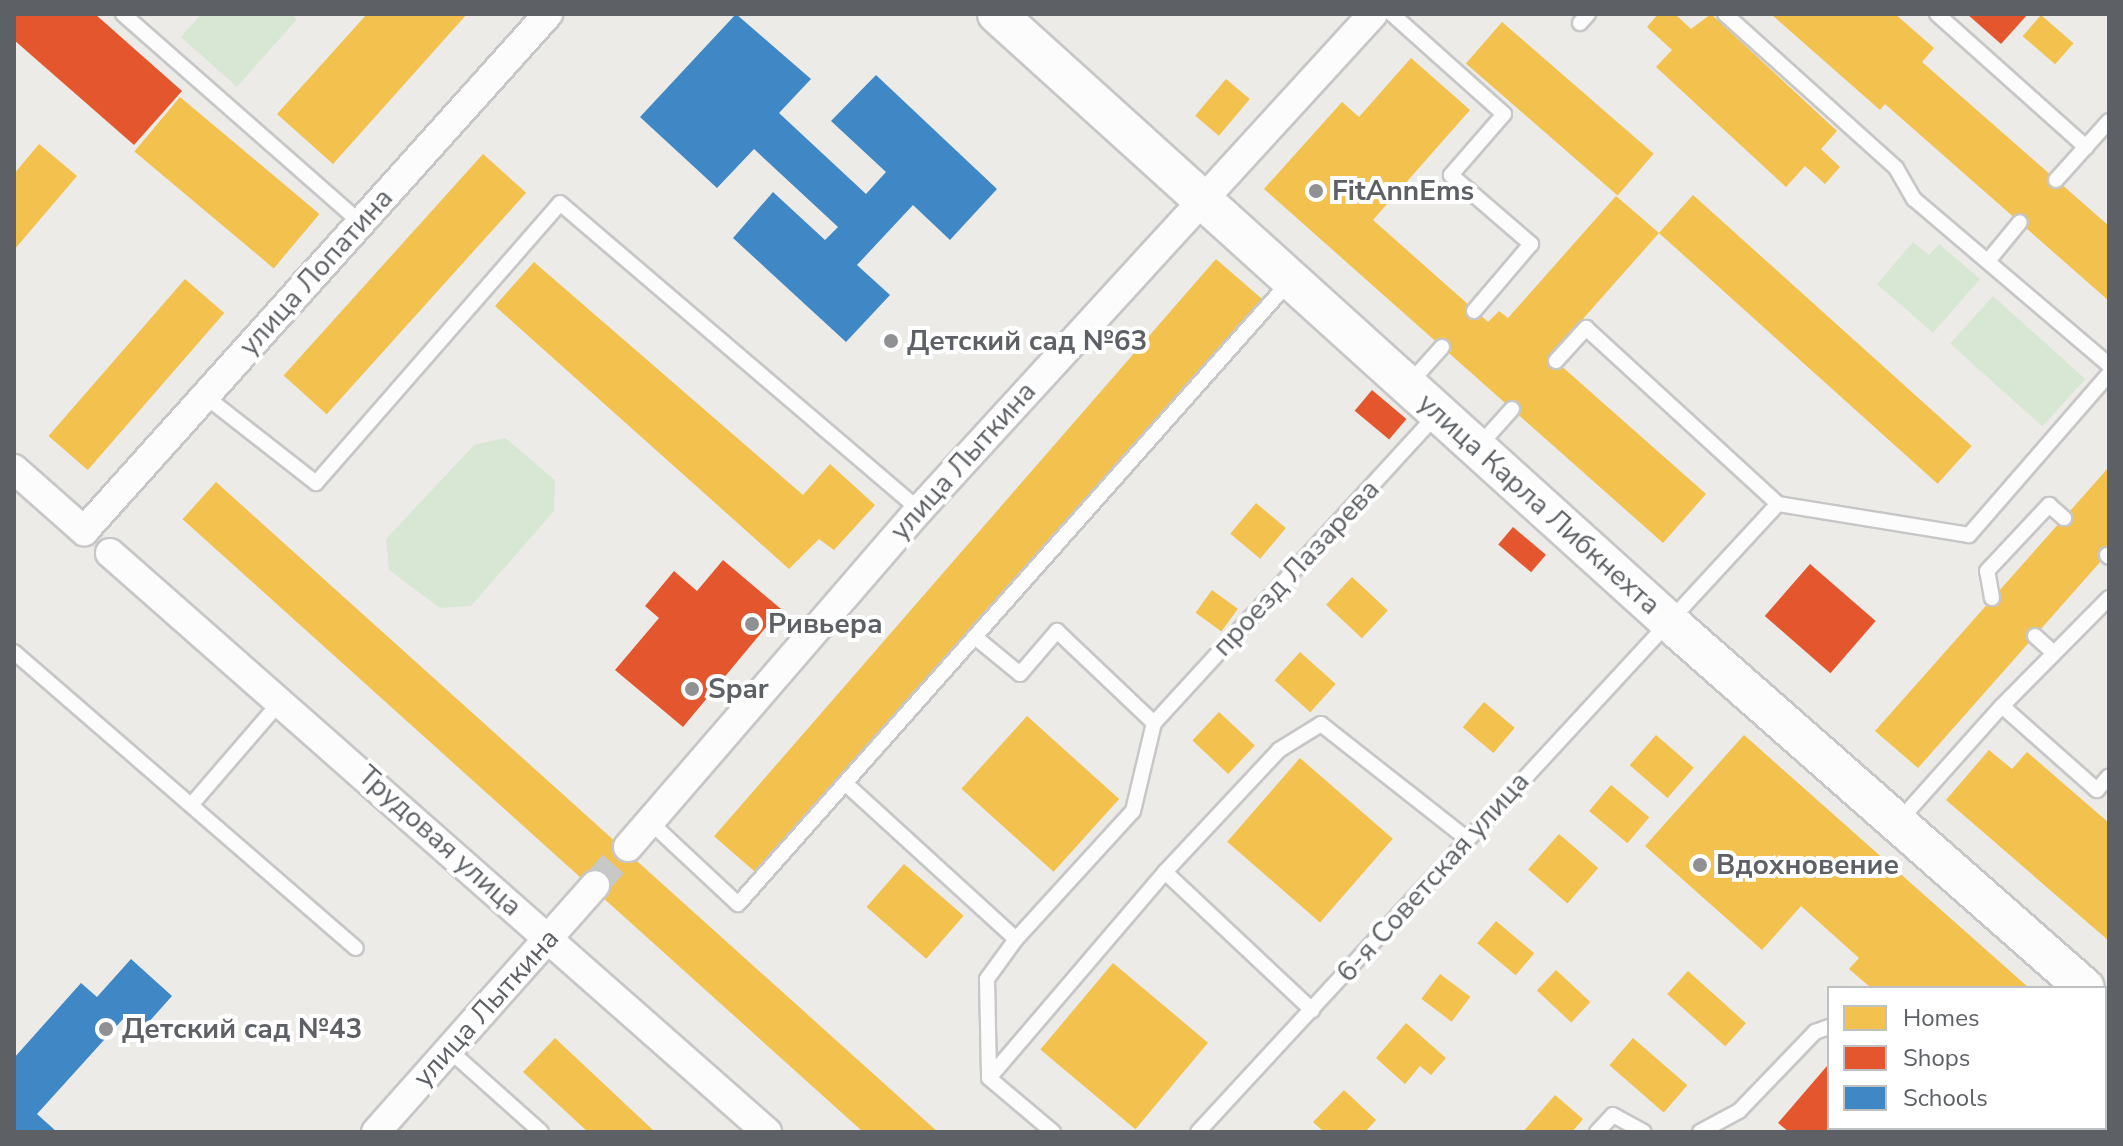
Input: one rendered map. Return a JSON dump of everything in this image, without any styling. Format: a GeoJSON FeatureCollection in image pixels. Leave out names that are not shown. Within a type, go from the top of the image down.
{"type":"FeatureCollection","features":[{"type":"Feature","properties":{"kind":"street","name":"улица Лопатина"},"geometry":{"type":"LineString","coordinates":[[14,469],[84,531],[548,14]]}},
{"type":"Feature","properties":{"kind":"street","name":"улица Карла Либкнехта"},"geometry":{"type":"LineString","coordinates":[[997,14],[1666,619],[2083,986]]}},
{"type":"Feature","properties":{"kind":"street","name":"улица Лыткина"},"geometry":{"type":"LineString","coordinates":[[628,847],[919,510],[1201,196],[1373,14]]}},
{"type":"Feature","properties":{"kind":"street","name":"Трудовая улица"},"geometry":{"type":"LineString","coordinates":[[110,553],[282,701],[767,1132]]}},
{"type":"Feature","properties":{"kind":"street","name":"улица Лыткина"},"geometry":{"type":"LineString","coordinates":[[376,1132],[595,885]]}},
{"type":"Feature","properties":{"kind":"lane"},"geometry":{"type":"LineString","coordinates":[[123,14],[360,222]]}},
{"type":"Feature","properties":{"kind":"lane"},"geometry":{"type":"LineString","coordinates":[[1392,14],[1504,114],[1451,175],[1531,244],[1474,311]]}},
{"type":"Feature","properties":{"kind":"lane"},"geometry":{"type":"LineString","coordinates":[[1725,14],[1896,168],[1914,199],[2109,365]]}},
{"type":"Feature","properties":{"kind":"lane"},"geometry":{"type":"LineString","coordinates":[[1937,14],[2086,147]]}},
{"type":"Feature","properties":{"kind":"lane"},"geometry":{"type":"LineString","coordinates":[[2056,180],[2109,121]]}},
{"type":"Feature","properties":{"kind":"lane"},"geometry":{"type":"LineString","coordinates":[[205,396],[316,483],[560,203],[919,510]]}},
{"type":"Feature","properties":{"kind":"lane"},"geometry":{"type":"LineString","coordinates":[[1988,261],[2020,222]]}},
{"type":"Feature","properties":{"kind":"lane"},"geometry":{"type":"LineString","coordinates":[[650,822],[738,904],[1292,279]]}},
{"type":"Feature","properties":{"kind":"lane"},"geometry":{"type":"LineString","coordinates":[[1556,361],[1586,328],[1778,504],[1969,535],[2109,374]]}},
{"type":"Feature","properties":{"kind":"lane"},"geometry":{"type":"LineString","coordinates":[[1408,385],[1442,347]]}},
{"type":"Feature","properties":{"kind":"lane"},"geometry":{"type":"LineString","coordinates":[[1478,447],[1512,409]]}},
{"type":"Feature","properties":{"kind":"lane","name":"проезд Лазарева"},"geometry":{"type":"LineString","coordinates":[[1154,723],[1438,413]]}},
{"type":"Feature","properties":{"kind":"lane","name":"6-я Советская улица"},"geometry":{"type":"LineString","coordinates":[[1198,1132],[1666,619],[1778,504]]}},
{"type":"Feature","properties":{"kind":"lane"},"geometry":{"type":"LineString","coordinates":[[1992,598],[1987,571],[2049,505],[2064,518]]}},
{"type":"Feature","properties":{"kind":"lane"},"geometry":{"type":"LineString","coordinates":[[1898,823],[2002,706],[2109,598]]}},
{"type":"Feature","properties":{"kind":"lane"},"geometry":{"type":"LineString","coordinates":[[975,637],[1020,674],[1057,631],[1154,723],[1133,811],[1016,939],[987,979],[989,1078],[1053,1132]]}},
{"type":"Feature","properties":{"kind":"lane"},"geometry":{"type":"LineString","coordinates":[[2035,636],[2054,653]]}},
{"type":"Feature","properties":{"kind":"lane"},"geometry":{"type":"LineString","coordinates":[[14,652],[356,948]]}},
{"type":"Feature","properties":{"kind":"lane"},"geometry":{"type":"LineString","coordinates":[[192,804],[282,701]]}},
{"type":"Feature","properties":{"kind":"lane"},"geometry":{"type":"LineString","coordinates":[[2002,706],[2097,790],[2109,776]]}},
{"type":"Feature","properties":{"kind":"lane"},"geometry":{"type":"LineString","coordinates":[[989,1078],[1165,872],[1279,750],[1321,724],[1467,839]]}},
{"type":"Feature","properties":{"kind":"lane"},"geometry":{"type":"LineString","coordinates":[[845,783],[1016,939]]}},
{"type":"Feature","properties":{"kind":"lane"},"geometry":{"type":"LineString","coordinates":[[1165,872],[1312,1010]]}},
{"type":"Feature","properties":{"kind":"lane"},"geometry":{"type":"LineString","coordinates":[[1700,1132],[1739,1111],[1815,1032],[1827,1028]]}},
{"type":"Feature","properties":{"kind":"lane"},"geometry":{"type":"LineString","coordinates":[[449,1050],[541,1132]]}},
{"type":"Feature","properties":{"kind":"lane"},"geometry":{"type":"LineString","coordinates":[[1597,1132],[1613,1115],[1644,1132]]}},
{"type":"Feature","properties":{"kind":"green space"},"geometry":{"type":"Polygon","coordinates":[[[201,14],[291,14],[297,19],[237,87],[181,37],[201,14]]]}},
{"type":"Feature","properties":{"kind":"green space"},"geometry":{"type":"Polygon","coordinates":[[[1913,242],[1929,255],[1939,244],[1980,279],[1933,333],[1877,284],[1913,242]]]}},
{"type":"Feature","properties":{"kind":"green space"},"geometry":{"type":"Polygon","coordinates":[[[1993,296],[2085,379],[2042,427],[1950,344],[1993,296]]]}},
{"type":"Feature","properties":{"kind":"green space"},"geometry":{"type":"Polygon","coordinates":[[[505,438],[555,480],[554,511],[471,606],[440,608],[389,570],[386,539],[474,445],[505,438]]]}},
{"type":"Feature","properties":{"kind":"building: Homes"},"geometry":{"type":"Polygon","coordinates":[[[367,14],[467,14],[333,164],[277,114],[367,14]]]}},
{"type":"Feature","properties":{"kind":"building: Homes"},"geometry":{"type":"Polygon","coordinates":[[[1658,14],[1675,14],[1691,29],[1711,14],[1837,131],[1821,149],[1840,167],[1825,184],[1805,166],[1786,187],[1656,67],[1672,50],[1647,27],[1658,14]]]}},
{"type":"Feature","properties":{"kind":"building: Homes"},"geometry":{"type":"Polygon","coordinates":[[[1771,14],[1895,14],[1934,48],[1922,62],[2109,226],[2109,301],[1885,104],[1880,110],[1771,14]]]}},
{"type":"Feature","properties":{"kind":"building: Homes"},"geometry":{"type":"Polygon","coordinates":[[[2041,15],[2073,43],[2055,64],[2023,36],[2041,15]]]}},
{"type":"Feature","properties":{"kind":"building: Homes"},"geometry":{"type":"Polygon","coordinates":[[[1502,22],[1654,154],[1618,195],[1466,64],[1502,22]]]}},
{"type":"Feature","properties":{"kind":"building: Homes"},"geometry":{"type":"Polygon","coordinates":[[[1411,58],[1470,110],[1373,220],[1488,322],[1499,311],[1508,318],[1616,196],[1659,233],[1550,356],[1706,494],[1663,543],[1264,189],[1342,102],[1359,117],[1411,58]]]}},
{"type":"Feature","properties":{"kind":"building: Homes"},"geometry":{"type":"Polygon","coordinates":[[[1226,79],[1250,99],[1219,136],[1195,116],[1226,79]]]}},
{"type":"Feature","properties":{"kind":"building: Homes"},"geometry":{"type":"Polygon","coordinates":[[[180,97],[319,214],[274,268],[134,151],[180,97]]]}},
{"type":"Feature","properties":{"kind":"building: Homes"},"geometry":{"type":"Polygon","coordinates":[[[39,144],[77,176],[14,250],[14,174],[39,144]]]}},
{"type":"Feature","properties":{"kind":"building: Homes"},"geometry":{"type":"Polygon","coordinates":[[[483,154],[526,193],[327,414],[284,375],[483,154]]]}},
{"type":"Feature","properties":{"kind":"building: Homes"},"geometry":{"type":"Polygon","coordinates":[[[1693,195],[1972,446],[1938,484],[1659,233],[1693,195]]]}},
{"type":"Feature","properties":{"kind":"building: Homes"},"geometry":{"type":"Polygon","coordinates":[[[1216,259],[1264,301],[762,878],[714,836],[1216,259]]]}},
{"type":"Feature","properties":{"kind":"building: Homes"},"geometry":{"type":"Polygon","coordinates":[[[534,262],[803,495],[830,464],[875,505],[834,550],[819,539],[789,569],[495,306],[534,262]]]}},
{"type":"Feature","properties":{"kind":"building: Homes"},"geometry":{"type":"Polygon","coordinates":[[[185,279],[224,313],[88,470],[49,436],[185,279]]]}},
{"type":"Feature","properties":{"kind":"building: Homes"},"geometry":{"type":"Polygon","coordinates":[[[2109,467],[2109,552],[1918,768],[1875,731],[2109,467]]]}},
{"type":"Feature","properties":{"kind":"building: Homes"},"geometry":{"type":"Polygon","coordinates":[[[216,482],[938,1132],[863,1132],[183,519],[216,482]]]}},
{"type":"Feature","properties":{"kind":"building: Homes"},"geometry":{"type":"Polygon","coordinates":[[[1256,503],[1286,528],[1260,559],[1230,534],[1256,503]]]}},
{"type":"Feature","properties":{"kind":"building: Homes"},"geometry":{"type":"Polygon","coordinates":[[[1352,577],[1388,610],[1362,638],[1326,605],[1352,577]]]}},
{"type":"Feature","properties":{"kind":"building: Homes"},"geometry":{"type":"Polygon","coordinates":[[[1212,590],[1238,609],[1221,631],[1196,613],[1212,590]]]}},
{"type":"Feature","properties":{"kind":"building: Homes"},"geometry":{"type":"Polygon","coordinates":[[[1300,652],[1336,684],[1310,712],[1275,680],[1300,652]]]}},
{"type":"Feature","properties":{"kind":"building: Homes"},"geometry":{"type":"Polygon","coordinates":[[[1484,702],[1515,728],[1493,753],[1463,727],[1484,702]]]}},
{"type":"Feature","properties":{"kind":"building: Homes"},"geometry":{"type":"Polygon","coordinates":[[[1219,712],[1255,745],[1228,774],[1192,741],[1219,712]]]}},
{"type":"Feature","properties":{"kind":"building: Homes"},"geometry":{"type":"Polygon","coordinates":[[[1027,716],[1119,799],[1054,872],[961,789],[1027,716]]]}},
{"type":"Feature","properties":{"kind":"building: Homes"},"geometry":{"type":"Polygon","coordinates":[[[1656,735],[1694,768],[1667,798],[1630,765],[1656,735]]]}},
{"type":"Feature","properties":{"kind":"building: Homes"},"geometry":{"type":"Polygon","coordinates":[[[1744,735],[2027,986],[1869,986],[1849,969],[1859,958],[1801,906],[1762,950],[1645,846],[1744,735]]]}},
{"type":"Feature","properties":{"kind":"building: Homes"},"geometry":{"type":"Polygon","coordinates":[[[1989,750],[2012,769],[2027,752],[2109,823],[2109,941],[1946,800],[1989,750]]]}},
{"type":"Feature","properties":{"kind":"building: Homes"},"geometry":{"type":"Polygon","coordinates":[[[1300,758],[1393,839],[1320,922],[1227,842],[1300,758]]]}},
{"type":"Feature","properties":{"kind":"building: Homes"},"geometry":{"type":"Polygon","coordinates":[[[1611,785],[1649,817],[1627,843],[1589,811],[1611,785]]]}},
{"type":"Feature","properties":{"kind":"building: Homes"},"geometry":{"type":"Polygon","coordinates":[[[1559,834],[1598,868],[1567,904],[1528,869],[1559,834]]]}},
{"type":"Feature","properties":{"kind":"building: Homes"},"geometry":{"type":"Polygon","coordinates":[[[904,864],[964,916],[926,959],[867,907],[904,864]]]}},
{"type":"Feature","properties":{"kind":"building: Homes"},"geometry":{"type":"Polygon","coordinates":[[[1496,921],[1534,953],[1516,975],[1477,943],[1496,921]]]}},
{"type":"Feature","properties":{"kind":"building: Homes"},"geometry":{"type":"Polygon","coordinates":[[[1113,963],[1208,1043],[1135,1129],[1040,1050],[1113,963]]]}},
{"type":"Feature","properties":{"kind":"building: Homes"},"geometry":{"type":"Polygon","coordinates":[[[1556,970],[1590,1002],[1571,1023],[1537,990],[1556,970]]]}},
{"type":"Feature","properties":{"kind":"building: Homes"},"geometry":{"type":"Polygon","coordinates":[[[1688,971],[1746,1023],[1725,1046],[1667,994],[1688,971]]]}},
{"type":"Feature","properties":{"kind":"building: Homes"},"geometry":{"type":"Polygon","coordinates":[[[1440,974],[1470,997],[1452,1022],[1421,999],[1440,974]]]}},
{"type":"Feature","properties":{"kind":"building: Homes"},"geometry":{"type":"Polygon","coordinates":[[[1406,1023],[1446,1058],[1431,1075],[1420,1066],[1405,1084],[1376,1058],[1406,1023]]]}},
{"type":"Feature","properties":{"kind":"building: Homes"},"geometry":{"type":"Polygon","coordinates":[[[555,1038],[655,1132],[588,1132],[523,1072],[555,1038]]]}},
{"type":"Feature","properties":{"kind":"building: Homes"},"geometry":{"type":"Polygon","coordinates":[[[1633,1038],[1687,1085],[1664,1112],[1609,1065],[1633,1038]]]}},
{"type":"Feature","properties":{"kind":"building: Homes"},"geometry":{"type":"Polygon","coordinates":[[[1344,1090],[1376,1120],[1365,1132],[1324,1132],[1313,1122],[1344,1090]]]}},
{"type":"Feature","properties":{"kind":"building: Homes"},"geometry":{"type":"Polygon","coordinates":[[[1555,1095],[1583,1119],[1572,1132],[1523,1132],[1555,1095]]]}},
{"type":"Feature","properties":{"kind":"building: Shops"},"geometry":{"type":"Polygon","coordinates":[[[14,14],[95,14],[182,91],[134,145],[14,40],[14,14]]]}},
{"type":"Feature","properties":{"kind":"building: Shops"},"geometry":{"type":"Polygon","coordinates":[[[1967,14],[2028,14],[2001,44],[1967,14]]]}},
{"type":"Feature","properties":{"kind":"building: Shops"},"geometry":{"type":"Polygon","coordinates":[[[1372,390],[1406,419],[1389,440],[1355,411],[1372,390]]]}},
{"type":"Feature","properties":{"kind":"building: Shops"},"geometry":{"type":"Polygon","coordinates":[[[1513,527],[1546,555],[1531,572],[1498,545],[1513,527]]]}},
{"type":"Feature","properties":{"kind":"building: Shops"},"geometry":{"type":"Polygon","coordinates":[[[723,560],[781,609],[683,727],[615,670],[659,618],[645,606],[674,571],[697,591],[723,560]]]}},
{"type":"Feature","properties":{"kind":"building: Shops"},"geometry":{"type":"Polygon","coordinates":[[[1810,564],[1876,621],[1830,673],[1765,616],[1810,564]]]}},
{"type":"Feature","properties":{"kind":"building: Shops"},"geometry":{"type":"Polygon","coordinates":[[[1827,1066],[1827,1130],[1894,1130],[1789,1132],[1778,1123],[1827,1066]]]}},
{"type":"Feature","properties":{"kind":"building: Schools"},"geometry":{"type":"Polygon","coordinates":[[[736,14],[811,79],[779,113],[866,194],[886,172],[831,121],[876,75],[997,189],[950,240],[913,205],[857,265],[890,295],[846,342],[733,238],[773,192],[825,240],[838,227],[754,149],[717,188],[640,117],[736,14]]]}},
{"type":"Feature","properties":{"kind":"building: Schools"},"geometry":{"type":"Polygon","coordinates":[[[131,959],[172,996],[139,1033],[123,1019],[37,1114],[57,1132],[14,1132],[14,1058],[81,983],[97,997],[131,959]]]}},
{"type":"Feature","properties":{"kind":"tunnel"},"geometry":{"type":"LineString","coordinates":[[595,885],[628,847]]}},
{"type":"Feature","properties":{"kind":"place","name":"FitAnnEms"},"geometry":{"type":"Point","coordinates":[1316,191]}},
{"type":"Feature","properties":{"kind":"place","name":"Детский сад №63"},"geometry":{"type":"Point","coordinates":[891,341]}},
{"type":"Feature","properties":{"kind":"place","name":"Ривьера"},"geometry":{"type":"Point","coordinates":[752,624]}},
{"type":"Feature","properties":{"kind":"place","name":"Spar"},"geometry":{"type":"Point","coordinates":[692,689]}},
{"type":"Feature","properties":{"kind":"place","name":"Вдохновение"},"geometry":{"type":"Point","coordinates":[1700,865]}},
{"type":"Feature","properties":{"kind":"place","name":"Детский сад №43"},"geometry":{"type":"Point","coordinates":[106,1029]}}]}
